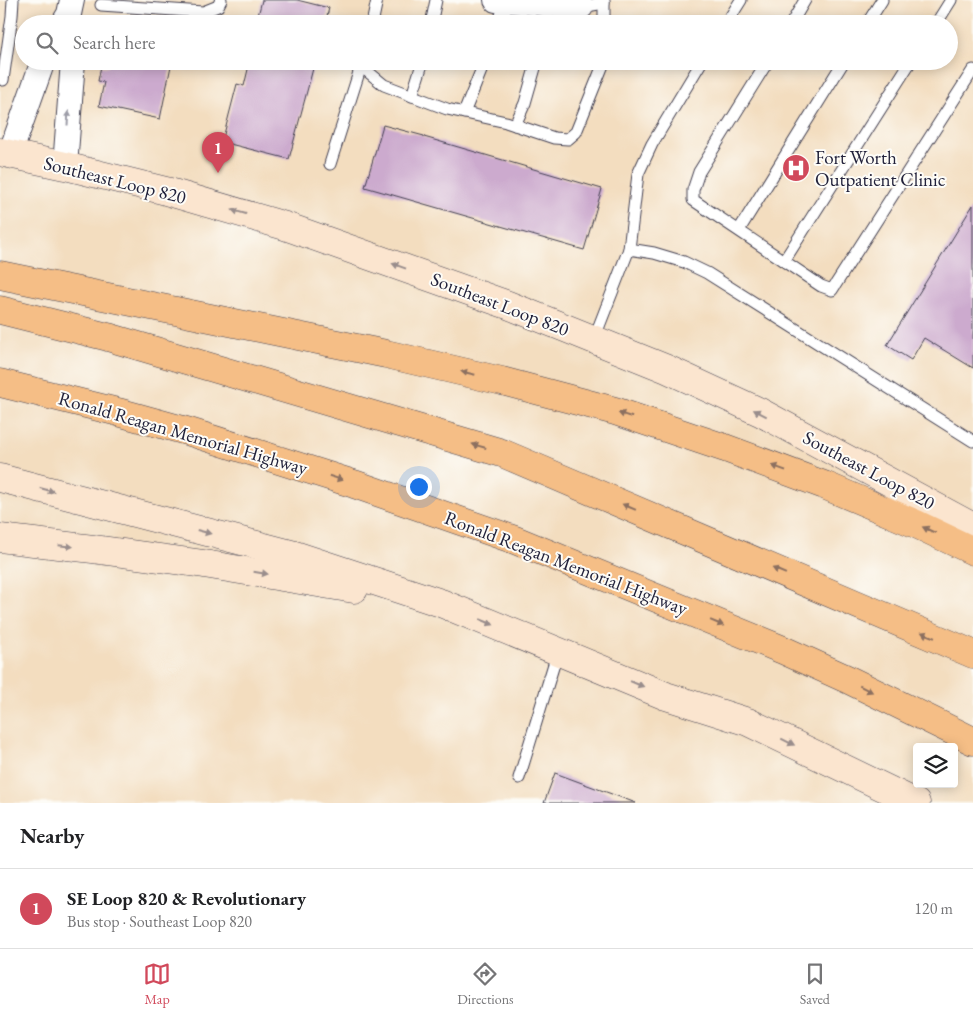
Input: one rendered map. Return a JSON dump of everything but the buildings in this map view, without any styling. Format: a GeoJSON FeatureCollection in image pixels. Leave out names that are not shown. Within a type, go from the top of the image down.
{"type":"FeatureCollection","features":[{"type":"Feature","properties":{"kind":"highway"},"geometry":{"type":"LineString","coordinates":[[0,275],[386,354],[502,381],[615,411],[725,448],[824,485],[973,550]]}},
{"type":"Feature","properties":{"kind":"highway"},"geometry":{"type":"LineString","coordinates":[[0,310],[108,337],[502,452],[973,654]]}},
{"type":"Feature","properties":{"kind":"highway","name":"Ronald Reagan Memorial Highway"},"geometry":{"type":"LineString","coordinates":[[0,382],[190,432],[354,484],[515,540],[783,650],[973,741]]}},
{"type":"Feature","properties":{"kind":"main road","name":"Southeast Loop 820"},"geometry":{"type":"LineString","coordinates":[[5,153],[166,191],[285,226],[508,305],[667,369],[760,412],[973,527]]}},
{"type":"Feature","properties":{"kind":"main road"},"geometry":{"type":"LineString","coordinates":[[0,478],[295,555],[442,603],[666,696],[748,722],[916,803]]}},
{"type":"Feature","properties":{"kind":"main road"},"geometry":{"type":"LineString","coordinates":[[0,538],[204,564],[442,603]]}},
{"type":"Feature","properties":{"kind":"street"},"geometry":{"type":"LineString","coordinates":[[501,0],[548,14],[596,3]]}},
{"type":"Feature","properties":{"kind":"street"},"geometry":{"type":"LineString","coordinates":[[5,153],[39,70]]}},
{"type":"Feature","properties":{"kind":"street"},"geometry":{"type":"LineString","coordinates":[[65,166],[72,70]]}},
{"type":"Feature","properties":{"kind":"lane"},"geometry":{"type":"LineString","coordinates":[[3,80],[13,0]]}},
{"type":"Feature","properties":{"kind":"lane"},"geometry":{"type":"LineString","coordinates":[[101,5],[203,12],[218,6],[221,0]]}},
{"type":"Feature","properties":{"kind":"lane"},"geometry":{"type":"LineString","coordinates":[[374,15],[377,0]]}},
{"type":"Feature","properties":{"kind":"lane"},"geometry":{"type":"LineString","coordinates":[[433,15],[436,0]]}},
{"type":"Feature","properties":{"kind":"lane"},"geometry":{"type":"LineString","coordinates":[[499,15],[501,0]]}},
{"type":"Feature","properties":{"kind":"lane"},"geometry":{"type":"LineString","coordinates":[[732,15],[741,0]]}},
{"type":"Feature","properties":{"kind":"lane"},"geometry":{"type":"LineString","coordinates":[[873,15],[882,0]]}},
{"type":"Feature","properties":{"kind":"lane"},"geometry":{"type":"LineString","coordinates":[[942,15],[951,0]]}},
{"type":"Feature","properties":{"kind":"lane"},"geometry":{"type":"LineString","coordinates":[[796,15],[803,1]]}},
{"type":"Feature","properties":{"kind":"lane"},"geometry":{"type":"LineString","coordinates":[[596,3],[601,15]]}},
{"type":"Feature","properties":{"kind":"lane"},"geometry":{"type":"LineString","coordinates":[[330,164],[360,70]]}},
{"type":"Feature","properties":{"kind":"lane"},"geometry":{"type":"LineString","coordinates":[[368,70],[384,85],[447,109],[554,138],[568,139],[576,132],[601,70]]}},
{"type":"Feature","properties":{"kind":"lane"},"geometry":{"type":"LineString","coordinates":[[412,96],[420,70]]}},
{"type":"Feature","properties":{"kind":"lane"},"geometry":{"type":"LineString","coordinates":[[464,113],[481,70]]}},
{"type":"Feature","properties":{"kind":"lane"},"geometry":{"type":"LineString","coordinates":[[515,126],[525,103],[534,70]]}},
{"type":"Feature","properties":{"kind":"lane"},"geometry":{"type":"LineString","coordinates":[[594,340],[629,249],[638,174],[652,144],[697,70]]}},
{"type":"Feature","properties":{"kind":"lane"},"geometry":{"type":"LineString","coordinates":[[762,70],[699,172],[693,190],[694,200],[820,286],[832,290],[973,70]]}},
{"type":"Feature","properties":{"kind":"lane"},"geometry":{"type":"LineString","coordinates":[[738,230],[838,70]]}},
{"type":"Feature","properties":{"kind":"lane"},"geometry":{"type":"LineString","coordinates":[[784,261],[906,70]]}},
{"type":"Feature","properties":{"kind":"lane"},"geometry":{"type":"LineString","coordinates":[[629,249],[654,253],[684,262],[708,273],[973,441]]}},
{"type":"Feature","properties":{"kind":"lane"},"geometry":{"type":"LineString","coordinates":[[518,778],[558,651]]}},
{"type":"Feature","properties":{"kind":"place","name":"Fort Worth Outpatient Clinic"},"geometry":{"type":"Point","coordinates":[796,168]}},
{"type":"Feature","properties":{"kind":"place","name":"SE Loop 820 & Revolutionary"},"geometry":{"type":"Point","coordinates":[218,173]}}]}
